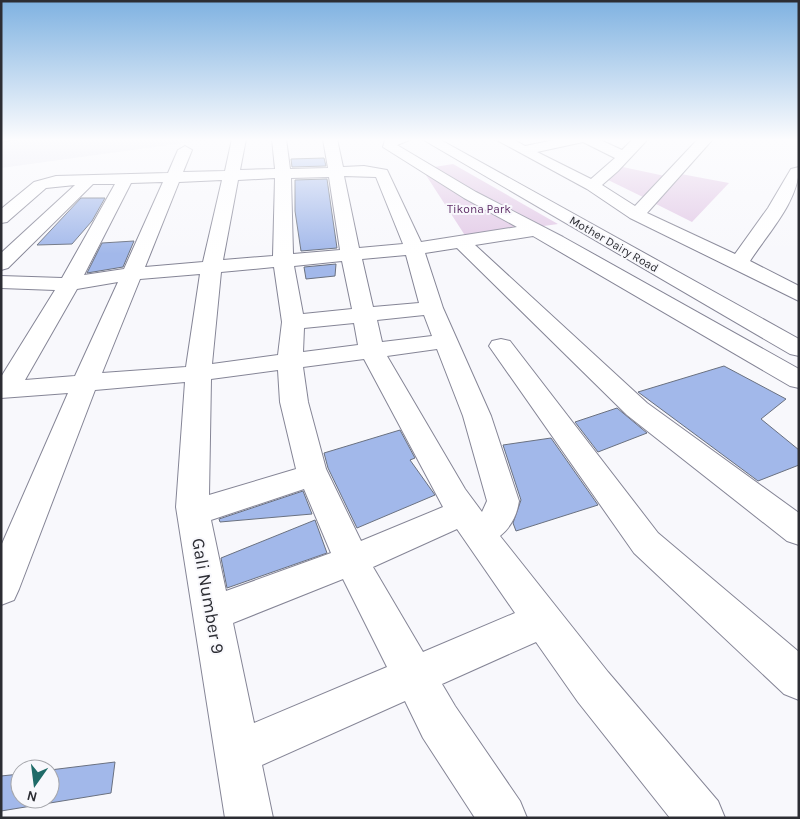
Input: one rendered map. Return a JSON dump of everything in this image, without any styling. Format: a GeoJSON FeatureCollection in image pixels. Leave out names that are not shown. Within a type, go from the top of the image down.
{"type":"FeatureCollection","features":[{"type":"Feature","properties":{"kind":"street"},"geometry":{"type":"LineString","coordinates":[[1,218],[46,182],[168,177]]}},
{"type":"Feature","properties":{"kind":"street"},"geometry":{"type":"LineString","coordinates":[[1,588],[85,383],[173,177]]}},
{"type":"Feature","properties":{"kind":"street","name":"Gali Number 9"},"geometry":{"type":"LineString","coordinates":[[231,177],[211,269],[198,373],[193,513],[249,817]]}},
{"type":"Feature","properties":{"kind":"street"},"geometry":{"type":"LineString","coordinates":[[283,177],[283,262],[293,322],[290,362],[294,402],[313,475],[352,560],[439,722],[503,818]]}},
{"type":"Feature","properties":{"kind":"street"},"geometry":{"type":"LineString","coordinates":[[337,177],[350,255],[372,352],[471,523],[593,687],[700,818]]}},
{"type":"Feature","properties":{"kind":"street"},"geometry":{"type":"LineString","coordinates":[[212,614],[352,560],[471,523],[494,524],[502,513],[503,501],[477,416],[432,308],[414,249],[384,177]]}},
{"type":"Feature","properties":{"kind":"street"},"geometry":{"type":"LineString","coordinates":[[441,177],[799,380]]}},
{"type":"Feature","properties":{"kind":"street","name":"Mother Dairy Road"},"geometry":{"type":"LineString","coordinates":[[496,177],[799,349]]}},
{"type":"Feature","properties":{"kind":"street","name":"Mother Dairy Road"},"geometry":{"type":"LineString","coordinates":[[520,177],[772,314]]}},
{"type":"Feature","properties":{"kind":"street"},"geometry":{"type":"LineString","coordinates":[[576,177],[636,214],[739,263],[799,295]]}},
{"type":"Feature","properties":{"kind":"street"},"geometry":{"type":"LineString","coordinates":[[593,186],[600,177]]}},
{"type":"Feature","properties":{"kind":"street"},"geometry":{"type":"LineString","coordinates":[[636,214],[670,177]]}},
{"type":"Feature","properties":{"kind":"street"},"geometry":{"type":"LineString","coordinates":[[739,263],[783,210],[794,177]]}},
{"type":"Feature","properties":{"kind":"street"},"geometry":{"type":"LineString","coordinates":[[4,389],[69,284],[125,179]]}},
{"type":"Feature","properties":{"kind":"street"},"geometry":{"type":"LineString","coordinates":[[1,264],[90,180]]}},
{"type":"Feature","properties":{"kind":"street"},"geometry":{"type":"LineString","coordinates":[[1,282],[69,284],[132,274],[211,269],[414,249],[536,230]]}},
{"type":"Feature","properties":{"kind":"street"},"geometry":{"type":"LineString","coordinates":[[460,241],[637,409],[799,531]]}},
{"type":"Feature","properties":{"kind":"street"},"geometry":{"type":"LineString","coordinates":[[293,322],[432,308]]}},
{"type":"Feature","properties":{"kind":"street"},"geometry":{"type":"LineString","coordinates":[[4,389],[198,373],[447,341]]}},
{"type":"Feature","properties":{"kind":"street"},"geometry":{"type":"LineString","coordinates":[[501,346],[646,543],[799,679]]}},
{"type":"Feature","properties":{"kind":"street"},"geometry":{"type":"LineString","coordinates":[[193,513],[313,475]]}},
{"type":"Feature","properties":{"kind":"street"},"geometry":{"type":"LineString","coordinates":[[237,754],[542,620]]}},
{"type":"Feature","properties":{"kind":"green space","name":"Tikona Park"},"geometry":{"type":"Polygon","coordinates":[[[427,177],[476,177],[558,224],[466,237],[427,177]]]}},
{"type":"Feature","properties":{"kind":"green space"},"geometry":{"type":"Polygon","coordinates":[[[608,177],[664,177],[645,198],[606,179],[608,177]]]}},
{"type":"Feature","properties":{"kind":"green space"},"geometry":{"type":"Polygon","coordinates":[[[678,177],[698,177],[729,183],[692,222],[652,202],[678,177]]]}},
{"type":"Feature","properties":{"kind":"building"},"geometry":{"type":"Polygon","coordinates":[[[327,179],[337,248],[301,251],[295,211],[295,180],[327,179]]]}},
{"type":"Feature","properties":{"kind":"building"},"geometry":{"type":"Polygon","coordinates":[[[81,198],[105,198],[92,221],[72,244],[37,245],[81,198]]]}},
{"type":"Feature","properties":{"kind":"building"},"geometry":{"type":"Polygon","coordinates":[[[134,241],[123,267],[87,273],[102,243],[134,241]]]}},
{"type":"Feature","properties":{"kind":"building"},"geometry":{"type":"Polygon","coordinates":[[[336,264],[335,276],[306,279],[304,267],[336,264]]]}},
{"type":"Feature","properties":{"kind":"building"},"geometry":{"type":"Polygon","coordinates":[[[724,366],[786,399],[761,419],[799,450],[799,465],[758,481],[638,392],[724,366]]]}},
{"type":"Feature","properties":{"kind":"building"},"geometry":{"type":"Polygon","coordinates":[[[617,408],[647,433],[598,452],[575,422],[617,408]]]}},
{"type":"Feature","properties":{"kind":"building"},"geometry":{"type":"Polygon","coordinates":[[[400,430],[415,458],[410,460],[435,495],[357,528],[328,468],[324,453],[400,430]]]}},
{"type":"Feature","properties":{"kind":"building"},"geometry":{"type":"Polygon","coordinates":[[[551,438],[598,505],[516,531],[513,523],[521,500],[503,445],[551,438]]]}},
{"type":"Feature","properties":{"kind":"building"},"geometry":{"type":"Polygon","coordinates":[[[303,491],[312,514],[220,522],[219,519],[303,491]]]}},
{"type":"Feature","properties":{"kind":"building"},"geometry":{"type":"Polygon","coordinates":[[[315,520],[327,553],[227,588],[221,558],[315,520]]]}},
{"type":"Feature","properties":{"kind":"building"},"geometry":{"type":"Polygon","coordinates":[[[115,762],[111,793],[60,801],[60,769],[115,762]]]}},
{"type":"Feature","properties":{"kind":"building"},"geometry":{"type":"Polygon","coordinates":[[[10,775],[10,809],[13,809],[1,811],[1,776],[10,775]]]}}]}
